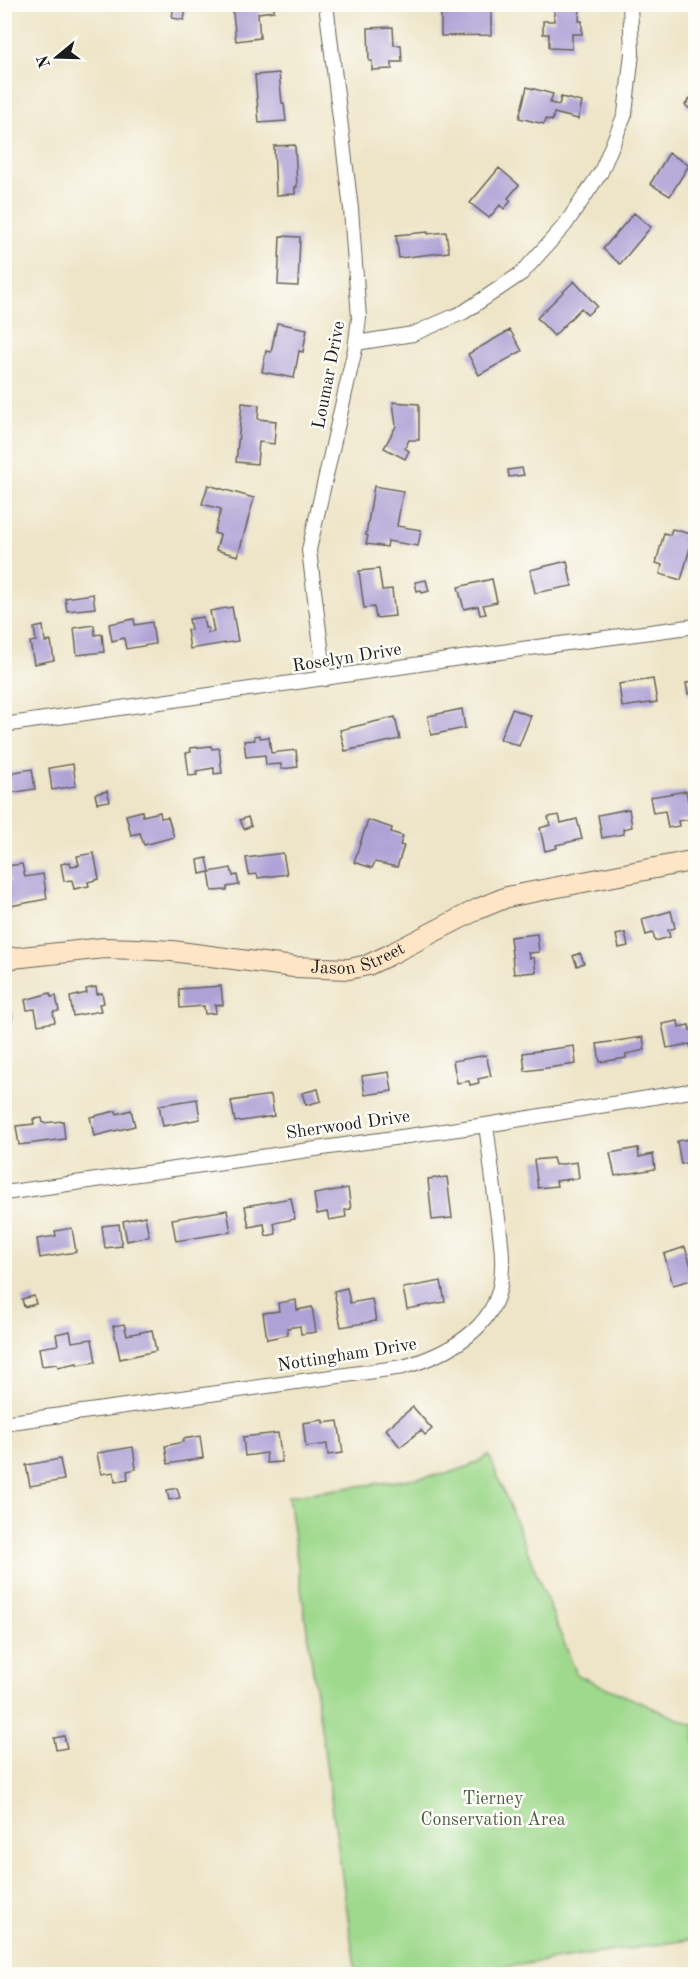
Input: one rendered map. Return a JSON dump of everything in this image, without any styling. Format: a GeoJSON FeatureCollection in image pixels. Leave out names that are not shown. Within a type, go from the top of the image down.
{"type":"FeatureCollection","features":[{"type":"Feature","properties":{"kind":"street","name":"Loumar Drive"},"geometry":{"type":"LineString","coordinates":[[325,679],[309,550],[356,343],[359,318],[351,209],[326,4]]}},
{"type":"Feature","properties":{"kind":"street"},"geometry":{"type":"LineString","coordinates":[[356,343],[413,334],[464,312],[522,273],[565,225],[601,172],[625,114],[632,53],[630,4]]}},
{"type":"Feature","properties":{"kind":"street","name":"Roselyn Drive"},"geometry":{"type":"LineString","coordinates":[[4,725],[522,649],[696,626]]}},
{"type":"Feature","properties":{"kind":"street","name":"Jason Street"},"geometry":{"type":"LineString","coordinates":[[4,959],[104,948],[136,948],[294,967],[349,969],[368,965],[478,909],[507,897],[696,860]]}},
{"type":"Feature","properties":{"kind":"street","name":"Sherwood Drive"},"geometry":{"type":"LineString","coordinates":[[4,1192],[486,1125],[696,1090]]}},
{"type":"Feature","properties":{"kind":"street","name":"Nottingham Drive"},"geometry":{"type":"LineString","coordinates":[[4,1423],[404,1367],[450,1350],[468,1337],[484,1319],[495,1301],[501,1282],[501,1238],[486,1125]]}},
{"type":"Feature","properties":{"kind":"green space","name":"Tierney Conservation Area"},"geometry":{"type":"Polygon","coordinates":[[[489,1455],[577,1675],[695,1726],[695,1939],[456,1974],[356,1974],[288,1496],[446,1474],[470,1466],[489,1455]]]}},
{"type":"Feature","properties":{"kind":"building"},"geometry":{"type":"Polygon","coordinates":[[[174,4],[187,4],[184,20],[172,18],[174,4]]]}},
{"type":"Feature","properties":{"kind":"building"},"geometry":{"type":"Polygon","coordinates":[[[554,4],[580,4],[579,21],[582,21],[582,34],[572,34],[572,49],[549,48],[549,34],[543,34],[543,21],[554,21],[554,4]]]}},
{"type":"Feature","properties":{"kind":"building"},"geometry":{"type":"Polygon","coordinates":[[[232,5],[274,5],[274,11],[258,13],[260,38],[236,41],[232,5]]]}},
{"type":"Feature","properties":{"kind":"building"},"geometry":{"type":"Polygon","coordinates":[[[491,10],[491,35],[441,36],[441,11],[491,10]]]}},
{"type":"Feature","properties":{"kind":"building"},"geometry":{"type":"Polygon","coordinates":[[[393,27],[394,45],[401,45],[402,62],[392,62],[392,69],[372,70],[372,61],[369,61],[368,28],[393,27]]]}},
{"type":"Feature","properties":{"kind":"building"},"geometry":{"type":"Polygon","coordinates":[[[279,73],[286,121],[259,123],[255,75],[279,73]]]}},
{"type":"Feature","properties":{"kind":"building"},"geometry":{"type":"Polygon","coordinates":[[[527,87],[553,94],[550,103],[559,105],[561,97],[582,102],[578,119],[554,113],[552,121],[546,119],[544,124],[519,118],[527,87]]]}},
{"type":"Feature","properties":{"kind":"building"},"geometry":{"type":"Polygon","coordinates":[[[696,91],[696,114],[685,105],[696,91]]]}},
{"type":"Feature","properties":{"kind":"building"},"geometry":{"type":"Polygon","coordinates":[[[295,145],[297,187],[295,187],[295,194],[276,195],[274,146],[295,145]]]}},
{"type":"Feature","properties":{"kind":"building"},"geometry":{"type":"Polygon","coordinates":[[[669,153],[689,165],[670,196],[650,184],[669,153]]]}},
{"type":"Feature","properties":{"kind":"building"},"geometry":{"type":"Polygon","coordinates":[[[499,168],[519,185],[508,198],[511,201],[504,209],[500,205],[489,218],[470,203],[499,168]]]}},
{"type":"Feature","properties":{"kind":"building"},"geometry":{"type":"Polygon","coordinates":[[[634,213],[651,227],[620,264],[603,249],[634,213]]]}},
{"type":"Feature","properties":{"kind":"building"},"geometry":{"type":"Polygon","coordinates":[[[428,232],[428,234],[446,232],[449,252],[399,258],[396,235],[428,232]]]}},
{"type":"Feature","properties":{"kind":"building"},"geometry":{"type":"Polygon","coordinates":[[[280,236],[300,237],[298,286],[278,285],[280,236]]]}},
{"type":"Feature","properties":{"kind":"building"},"geometry":{"type":"Polygon","coordinates":[[[574,281],[597,306],[587,315],[581,308],[554,336],[537,318],[574,281]]]}},
{"type":"Feature","properties":{"kind":"building"},"geometry":{"type":"Polygon","coordinates":[[[277,323],[307,329],[303,352],[299,351],[294,378],[262,372],[266,351],[271,352],[277,323]]]}},
{"type":"Feature","properties":{"kind":"building"},"geometry":{"type":"Polygon","coordinates":[[[510,330],[522,351],[479,375],[468,354],[510,330]]]}},
{"type":"Feature","properties":{"kind":"building"},"geometry":{"type":"Polygon","coordinates":[[[393,402],[419,404],[419,440],[409,440],[405,448],[409,451],[405,459],[384,448],[396,426],[393,402]]]}},
{"type":"Feature","properties":{"kind":"building"},"geometry":{"type":"Polygon","coordinates":[[[242,403],[259,405],[258,419],[276,421],[274,444],[259,442],[257,464],[236,462],[242,403]]]}},
{"type":"Feature","properties":{"kind":"building"},"geometry":{"type":"Polygon","coordinates":[[[696,444],[696,461],[690,459],[696,444]]]}},
{"type":"Feature","properties":{"kind":"building"},"geometry":{"type":"Polygon","coordinates":[[[522,468],[524,475],[509,477],[508,470],[522,468]]]}},
{"type":"Feature","properties":{"kind":"building"},"geometry":{"type":"Polygon","coordinates":[[[208,485],[254,498],[238,556],[216,550],[220,535],[214,533],[221,509],[202,504],[208,485]]]}},
{"type":"Feature","properties":{"kind":"building"},"geometry":{"type":"Polygon","coordinates":[[[374,486],[403,491],[397,526],[421,530],[418,546],[388,541],[387,547],[366,544],[374,486]]]}},
{"type":"Feature","properties":{"kind":"building"},"geometry":{"type":"Polygon","coordinates":[[[672,529],[691,534],[689,540],[692,541],[681,580],[660,574],[662,565],[656,563],[664,533],[670,535],[672,529]]]}},
{"type":"Feature","properties":{"kind":"building"},"geometry":{"type":"Polygon","coordinates":[[[567,561],[572,586],[535,593],[530,570],[567,561]]]}},
{"type":"Feature","properties":{"kind":"building"},"geometry":{"type":"Polygon","coordinates":[[[379,569],[382,590],[392,589],[395,616],[376,618],[374,607],[364,608],[359,571],[379,569]]]}},
{"type":"Feature","properties":{"kind":"building"},"geometry":{"type":"Polygon","coordinates":[[[492,579],[497,602],[483,605],[486,614],[480,615],[478,606],[464,609],[458,587],[492,579]]]}},
{"type":"Feature","properties":{"kind":"building"},"geometry":{"type":"Polygon","coordinates":[[[426,580],[429,591],[422,593],[421,590],[417,591],[415,582],[426,580]]]}},
{"type":"Feature","properties":{"kind":"building"},"geometry":{"type":"Polygon","coordinates":[[[93,594],[95,608],[67,611],[65,598],[93,594]]]}},
{"type":"Feature","properties":{"kind":"building"},"geometry":{"type":"Polygon","coordinates":[[[232,607],[238,641],[190,649],[187,630],[191,630],[189,619],[203,617],[208,633],[214,632],[210,611],[232,607]]]}},
{"type":"Feature","properties":{"kind":"building"},"geometry":{"type":"Polygon","coordinates":[[[134,619],[135,625],[152,622],[155,644],[126,649],[124,638],[112,641],[109,624],[134,619]]]}},
{"type":"Feature","properties":{"kind":"building"},"geometry":{"type":"Polygon","coordinates":[[[94,625],[95,635],[102,634],[104,652],[77,655],[74,628],[94,625]]]}},
{"type":"Feature","properties":{"kind":"building"},"geometry":{"type":"Polygon","coordinates":[[[43,626],[45,642],[51,641],[54,660],[34,664],[30,642],[36,641],[34,628],[43,626]]]}},
{"type":"Feature","properties":{"kind":"building"},"geometry":{"type":"Polygon","coordinates":[[[653,679],[657,702],[622,707],[619,684],[653,679]]]}},
{"type":"Feature","properties":{"kind":"building"},"geometry":{"type":"Polygon","coordinates":[[[696,682],[696,692],[688,694],[686,683],[696,682]]]}},
{"type":"Feature","properties":{"kind":"building"},"geometry":{"type":"Polygon","coordinates":[[[462,709],[465,728],[431,735],[428,716],[462,709]]]}},
{"type":"Feature","properties":{"kind":"building"},"geometry":{"type":"Polygon","coordinates":[[[512,709],[531,716],[519,746],[500,739],[512,709]]]}},
{"type":"Feature","properties":{"kind":"building"},"geometry":{"type":"Polygon","coordinates":[[[395,717],[400,739],[345,751],[340,730],[395,717]]]}},
{"type":"Feature","properties":{"kind":"building"},"geometry":{"type":"Polygon","coordinates":[[[259,735],[260,738],[269,737],[271,753],[296,750],[298,767],[281,769],[281,764],[266,765],[265,755],[246,757],[244,741],[255,740],[254,736],[259,735]]]}},
{"type":"Feature","properties":{"kind":"building"},"geometry":{"type":"Polygon","coordinates":[[[211,746],[212,749],[219,748],[222,773],[214,774],[214,768],[196,771],[197,775],[189,776],[186,753],[191,752],[190,748],[211,746]]]}},
{"type":"Feature","properties":{"kind":"building"},"geometry":{"type":"Polygon","coordinates":[[[73,764],[76,786],[52,790],[49,768],[73,764]]]}},
{"type":"Feature","properties":{"kind":"building"},"geometry":{"type":"Polygon","coordinates":[[[32,769],[35,789],[11,793],[8,773],[32,769]]]}},
{"type":"Feature","properties":{"kind":"building"},"geometry":{"type":"Polygon","coordinates":[[[107,791],[110,801],[97,803],[95,794],[107,791]]]}},
{"type":"Feature","properties":{"kind":"building"},"geometry":{"type":"Polygon","coordinates":[[[686,791],[691,819],[678,821],[679,826],[668,828],[665,811],[653,813],[650,797],[686,791]]]}},
{"type":"Feature","properties":{"kind":"building"},"geometry":{"type":"Polygon","coordinates":[[[629,809],[632,827],[623,829],[624,834],[602,838],[598,815],[629,809]]]}},
{"type":"Feature","properties":{"kind":"building"},"geometry":{"type":"Polygon","coordinates":[[[142,811],[143,816],[160,812],[161,818],[168,817],[174,837],[144,845],[140,833],[131,835],[126,815],[142,811]]]}},
{"type":"Feature","properties":{"kind":"building"},"geometry":{"type":"Polygon","coordinates":[[[559,815],[561,823],[577,819],[582,839],[556,845],[557,848],[545,851],[540,828],[550,825],[548,817],[559,815]]]}},
{"type":"Feature","properties":{"kind":"building"},"geometry":{"type":"Polygon","coordinates":[[[248,817],[251,826],[244,829],[240,820],[248,817]]]}},
{"type":"Feature","properties":{"kind":"building"},"geometry":{"type":"Polygon","coordinates":[[[368,820],[392,828],[391,832],[403,836],[400,845],[404,846],[397,867],[375,862],[372,868],[354,862],[368,820]]]}},
{"type":"Feature","properties":{"kind":"building"},"geometry":{"type":"Polygon","coordinates":[[[94,853],[99,879],[88,882],[89,886],[74,889],[72,880],[64,881],[61,864],[70,862],[71,866],[79,865],[77,856],[94,853]]]}},
{"type":"Feature","properties":{"kind":"building"},"geometry":{"type":"Polygon","coordinates":[[[283,853],[287,874],[258,878],[257,874],[249,875],[246,858],[283,853]]]}},
{"type":"Feature","properties":{"kind":"building"},"geometry":{"type":"Polygon","coordinates":[[[207,858],[210,872],[231,868],[233,876],[237,875],[239,885],[227,887],[227,890],[212,891],[209,872],[200,874],[198,860],[207,858]]]}},
{"type":"Feature","properties":{"kind":"building"},"geometry":{"type":"Polygon","coordinates":[[[22,864],[25,877],[43,874],[47,899],[5,907],[5,883],[10,882],[7,866],[22,864]]]}},
{"type":"Feature","properties":{"kind":"building"},"geometry":{"type":"Polygon","coordinates":[[[671,911],[675,928],[668,930],[670,937],[655,941],[653,933],[646,935],[642,919],[671,911]]]}},
{"type":"Feature","properties":{"kind":"building"},"geometry":{"type":"Polygon","coordinates":[[[625,933],[628,946],[619,948],[616,935],[625,933]]]}},
{"type":"Feature","properties":{"kind":"building"},"geometry":{"type":"Polygon","coordinates":[[[537,934],[539,952],[528,953],[529,958],[534,958],[536,972],[514,974],[510,937],[537,934]]]}},
{"type":"Feature","properties":{"kind":"building"},"geometry":{"type":"Polygon","coordinates":[[[580,953],[584,963],[577,966],[573,956],[580,953]]]}},
{"type":"Feature","properties":{"kind":"building"},"geometry":{"type":"Polygon","coordinates":[[[221,986],[223,1005],[215,1005],[216,1013],[205,1014],[204,1006],[180,1008],[179,989],[221,986]]]}},
{"type":"Feature","properties":{"kind":"building"},"geometry":{"type":"Polygon","coordinates":[[[96,987],[97,994],[102,993],[104,1003],[99,1004],[101,1011],[73,1016],[70,997],[87,993],[86,989],[96,987]]]}},
{"type":"Feature","properties":{"kind":"building"},"geometry":{"type":"Polygon","coordinates":[[[50,993],[51,997],[56,996],[59,1011],[53,1012],[55,1022],[38,1025],[35,1009],[27,1010],[25,1000],[50,993]]]}},
{"type":"Feature","properties":{"kind":"building"},"geometry":{"type":"Polygon","coordinates":[[[11,1009],[12,1018],[4,1019],[4,1010],[11,1009]]]}},
{"type":"Feature","properties":{"kind":"building"},"geometry":{"type":"Polygon","coordinates":[[[678,1021],[679,1027],[689,1025],[690,1030],[696,1029],[696,1048],[691,1049],[690,1044],[667,1048],[662,1024],[678,1021]]]}},
{"type":"Feature","properties":{"kind":"building"},"geometry":{"type":"Polygon","coordinates":[[[643,1037],[645,1050],[626,1054],[626,1058],[600,1062],[597,1044],[643,1037]]]}},
{"type":"Feature","properties":{"kind":"building"},"geometry":{"type":"Polygon","coordinates":[[[574,1046],[576,1064],[525,1071],[523,1053],[574,1046]]]}},
{"type":"Feature","properties":{"kind":"building"},"geometry":{"type":"Polygon","coordinates":[[[486,1055],[491,1076],[478,1079],[479,1083],[470,1085],[469,1081],[457,1083],[453,1061],[486,1055]]]}},
{"type":"Feature","properties":{"kind":"building"},"geometry":{"type":"Polygon","coordinates":[[[389,1072],[392,1091],[365,1095],[362,1076],[389,1072]]]}},
{"type":"Feature","properties":{"kind":"building"},"geometry":{"type":"Polygon","coordinates":[[[318,1089],[321,1101],[306,1105],[302,1093],[318,1089]]]}},
{"type":"Feature","properties":{"kind":"building"},"geometry":{"type":"Polygon","coordinates":[[[271,1095],[274,1116],[235,1122],[231,1101],[271,1095]]]}},
{"type":"Feature","properties":{"kind":"building"},"geometry":{"type":"Polygon","coordinates":[[[197,1099],[200,1119],[163,1126],[159,1105],[197,1099]]]}},
{"type":"Feature","properties":{"kind":"building"},"geometry":{"type":"Polygon","coordinates":[[[131,1110],[135,1126],[94,1136],[90,1117],[131,1110]]]}},
{"type":"Feature","properties":{"kind":"building"},"geometry":{"type":"Polygon","coordinates":[[[42,1118],[43,1123],[63,1121],[65,1139],[19,1145],[16,1126],[34,1124],[33,1119],[42,1118]]]}},
{"type":"Feature","properties":{"kind":"building"},"geometry":{"type":"Polygon","coordinates":[[[696,1138],[696,1161],[681,1164],[677,1141],[696,1138]]]}},
{"type":"Feature","properties":{"kind":"building"},"geometry":{"type":"Polygon","coordinates":[[[638,1148],[639,1157],[653,1154],[655,1169],[615,1176],[610,1153],[638,1148]]]}},
{"type":"Feature","properties":{"kind":"building"},"geometry":{"type":"Polygon","coordinates":[[[553,1158],[555,1165],[577,1162],[579,1178],[556,1181],[557,1186],[538,1188],[534,1160],[553,1158]]]}},
{"type":"Feature","properties":{"kind":"building"},"geometry":{"type":"Polygon","coordinates":[[[447,1177],[452,1218],[432,1220],[428,1179],[447,1177]]]}},
{"type":"Feature","properties":{"kind":"building"},"geometry":{"type":"Polygon","coordinates":[[[348,1188],[351,1209],[345,1210],[346,1217],[329,1220],[327,1212],[317,1214],[314,1194],[348,1188]]]}},
{"type":"Feature","properties":{"kind":"building"},"geometry":{"type":"Polygon","coordinates":[[[291,1198],[295,1219],[274,1223],[276,1234],[266,1236],[264,1224],[249,1227],[245,1206],[291,1198]]]}},
{"type":"Feature","properties":{"kind":"building"},"geometry":{"type":"Polygon","coordinates":[[[227,1210],[231,1232],[176,1241],[172,1219],[227,1210]]]}},
{"type":"Feature","properties":{"kind":"building"},"geometry":{"type":"Polygon","coordinates":[[[145,1216],[149,1236],[127,1241],[123,1221],[145,1216]]]}},
{"type":"Feature","properties":{"kind":"building"},"geometry":{"type":"Polygon","coordinates":[[[119,1224],[122,1246],[105,1248],[102,1226],[119,1224]]]}},
{"type":"Feature","properties":{"kind":"building"},"geometry":{"type":"Polygon","coordinates":[[[72,1228],[76,1252],[40,1258],[37,1239],[56,1236],[55,1231],[72,1228]]]}},
{"type":"Feature","properties":{"kind":"building"},"geometry":{"type":"Polygon","coordinates":[[[685,1247],[695,1279],[673,1285],[664,1254],[685,1247]]]}},
{"type":"Feature","properties":{"kind":"building"},"geometry":{"type":"Polygon","coordinates":[[[441,1281],[445,1302],[407,1309],[403,1288],[441,1281]]]}},
{"type":"Feature","properties":{"kind":"building"},"geometry":{"type":"Polygon","coordinates":[[[347,1288],[350,1303],[372,1299],[376,1321],[341,1327],[334,1291],[347,1288]]]}},
{"type":"Feature","properties":{"kind":"building"},"geometry":{"type":"Polygon","coordinates":[[[34,1296],[36,1304],[24,1307],[22,1299],[34,1296]]]}},
{"type":"Feature","properties":{"kind":"building"},"geometry":{"type":"Polygon","coordinates":[[[296,1300],[297,1310],[312,1307],[316,1332],[301,1334],[300,1326],[287,1328],[288,1335],[267,1339],[263,1313],[279,1311],[278,1303],[296,1300]]]}},
{"type":"Feature","properties":{"kind":"building"},"geometry":{"type":"Polygon","coordinates":[[[124,1324],[127,1335],[152,1330],[156,1351],[120,1359],[113,1326],[124,1324]]]}},
{"type":"Feature","properties":{"kind":"building"},"geometry":{"type":"Polygon","coordinates":[[[70,1331],[72,1342],[92,1339],[96,1362],[58,1367],[57,1364],[42,1366],[39,1348],[58,1345],[56,1334],[70,1331]]]}},
{"type":"Feature","properties":{"kind":"building"},"geometry":{"type":"Polygon","coordinates":[[[4,1358],[8,1375],[4,1375],[4,1358]]]}},
{"type":"Feature","properties":{"kind":"building"},"geometry":{"type":"Polygon","coordinates":[[[413,1407],[432,1429],[425,1435],[421,1430],[400,1447],[386,1429],[413,1407]]]}},
{"type":"Feature","properties":{"kind":"building"},"geometry":{"type":"Polygon","coordinates":[[[323,1420],[323,1423],[338,1421],[343,1453],[328,1455],[327,1444],[306,1447],[303,1423],[323,1420]]]}},
{"type":"Feature","properties":{"kind":"building"},"geometry":{"type":"Polygon","coordinates":[[[278,1433],[282,1462],[267,1463],[266,1453],[245,1456],[243,1437],[278,1433]]]}},
{"type":"Feature","properties":{"kind":"building"},"geometry":{"type":"Polygon","coordinates":[[[200,1436],[203,1458],[168,1464],[165,1446],[200,1436]]]}},
{"type":"Feature","properties":{"kind":"building"},"geometry":{"type":"Polygon","coordinates":[[[133,1447],[136,1469],[127,1471],[128,1480],[115,1482],[114,1472],[101,1474],[97,1453],[133,1447]]]}},
{"type":"Feature","properties":{"kind":"building"},"geometry":{"type":"Polygon","coordinates":[[[60,1459],[64,1480],[30,1486],[26,1465],[60,1459]]]}},
{"type":"Feature","properties":{"kind":"building"},"geometry":{"type":"Polygon","coordinates":[[[177,1488],[180,1498],[169,1500],[167,1490],[177,1488]]]}},
{"type":"Feature","properties":{"kind":"building"},"geometry":{"type":"Polygon","coordinates":[[[64,1736],[67,1748],[56,1750],[54,1738],[64,1736]]]}}]}
